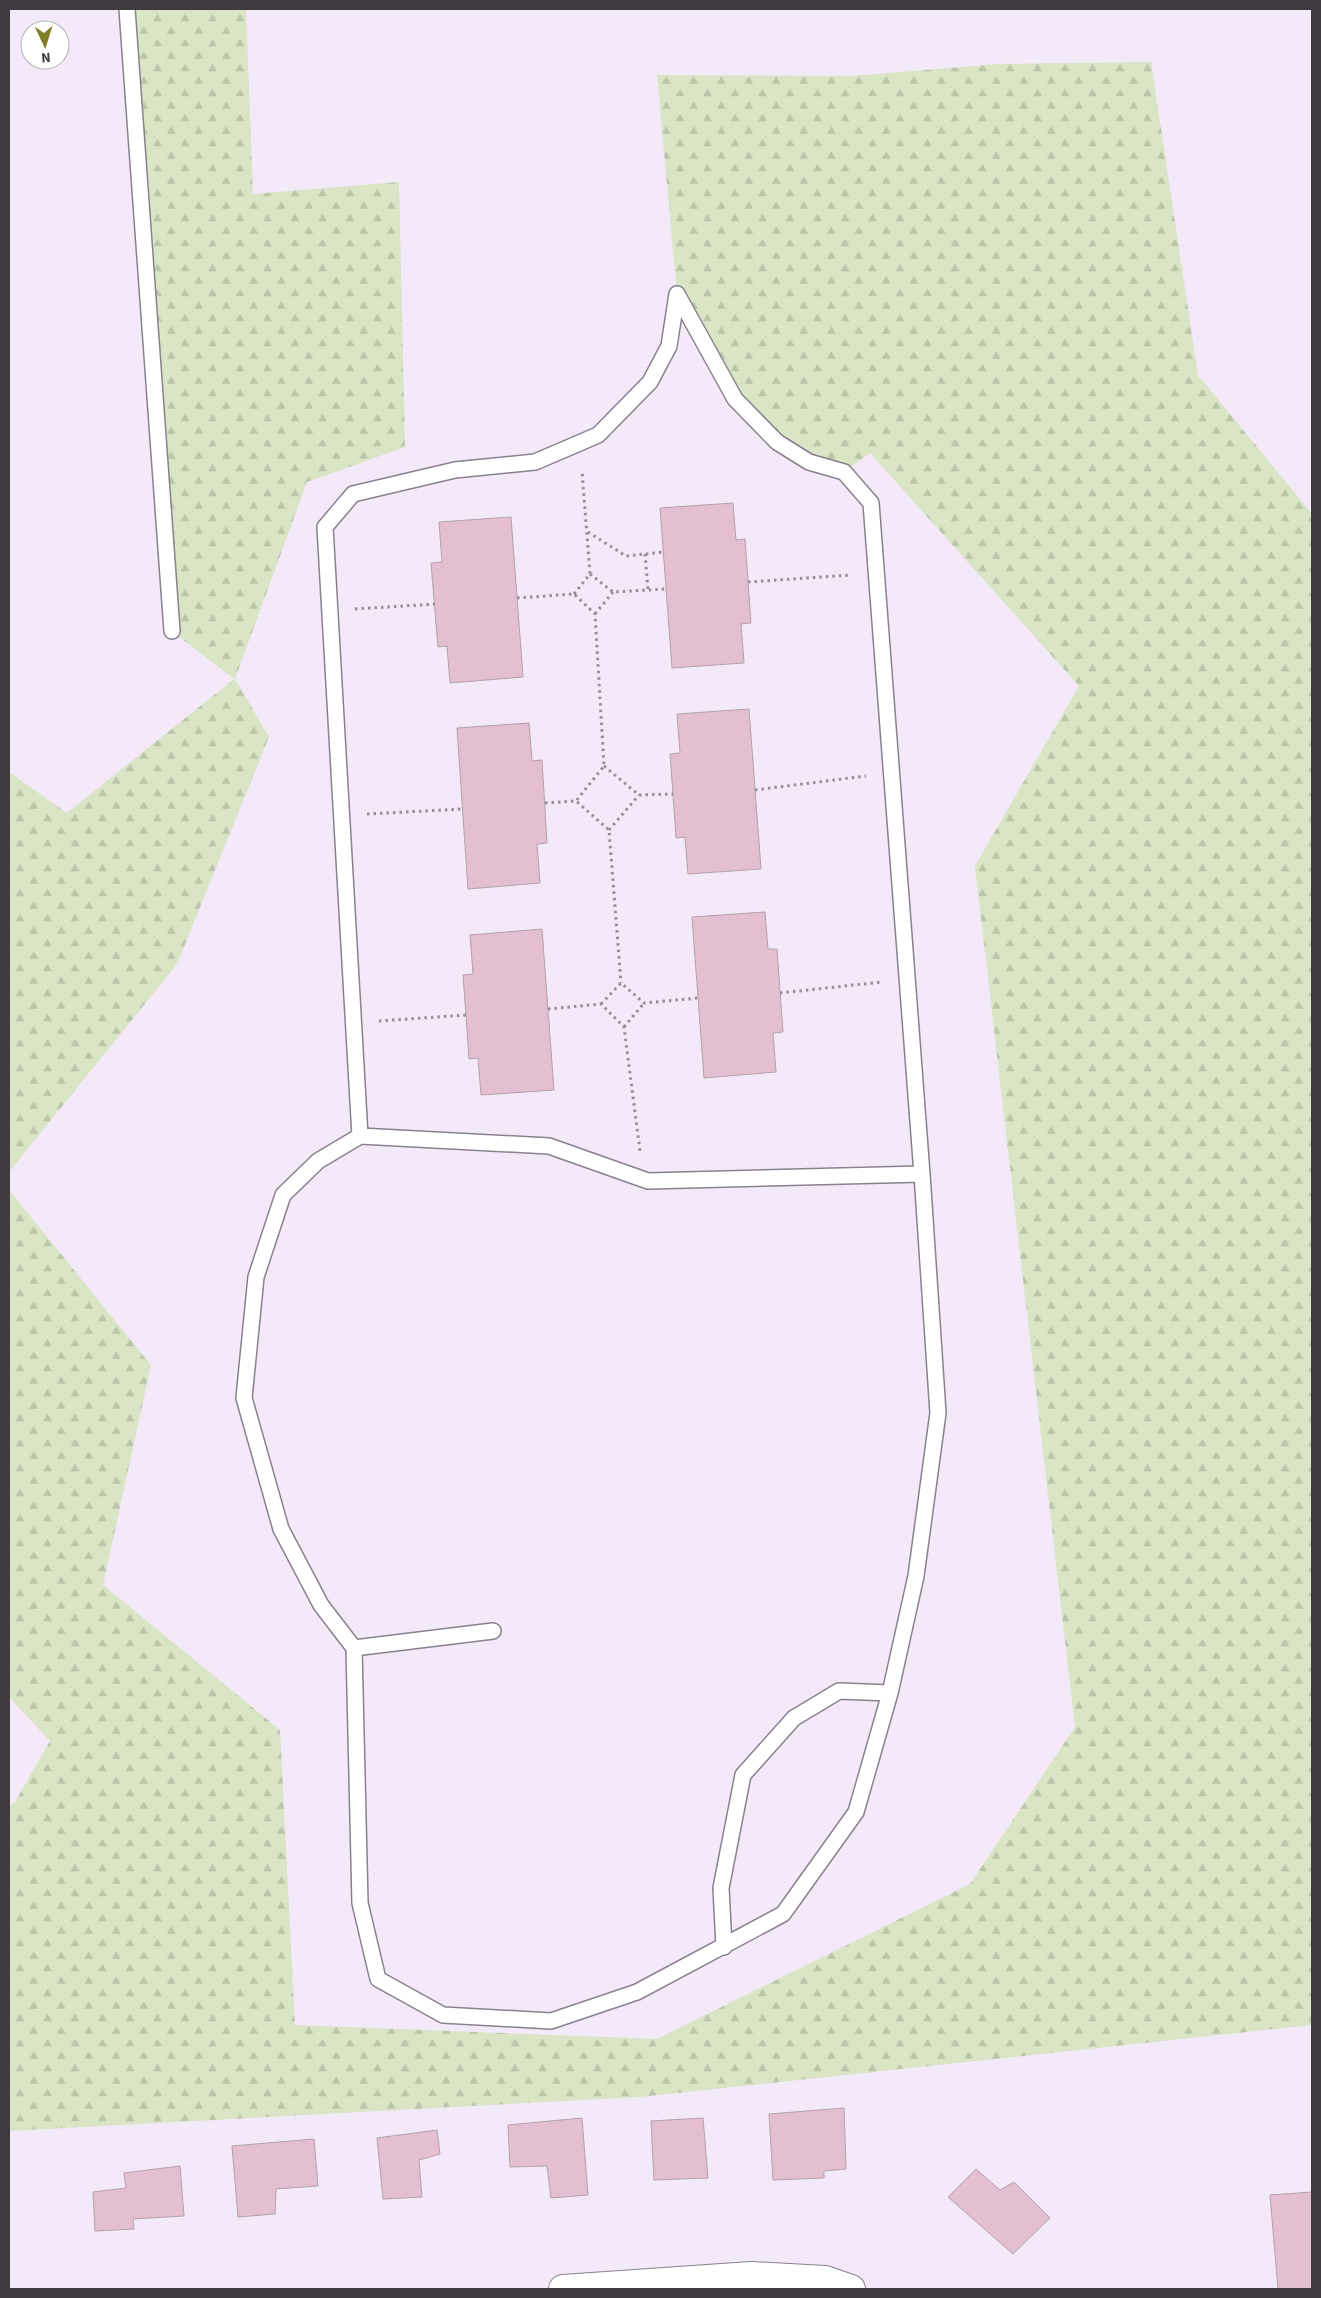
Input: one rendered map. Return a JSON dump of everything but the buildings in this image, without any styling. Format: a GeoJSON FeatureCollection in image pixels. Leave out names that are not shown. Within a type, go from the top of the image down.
{"type":"FeatureCollection","features":[{"type":"Feature","properties":{"kind":"street"},"geometry":{"type":"LineString","coordinates":[[563,2289],[751,2276],[825,2280],[851,2289]]}},
{"type":"Feature","properties":{"kind":"lane"},"geometry":{"type":"LineString","coordinates":[[127,9],[172,631]]}},
{"type":"Feature","properties":{"kind":"lane"},"geometry":{"type":"LineString","coordinates":[[360,1136],[325,527],[353,494],[455,470],[535,462],[598,435],[650,382],[669,346],[677,294],[735,399],[777,442],[809,462],[844,472],[871,502],[922,1174],[938,1414],[916,1576],[890,1693],[856,1812],[783,1914],[637,1992],[551,2021],[443,2015],[378,1979],[360,1903],[354,1648],[322,1605],[281,1529],[244,1398],[256,1277],[284,1195],[318,1161],[360,1136],[549,1146],[643,1179],[922,1174]]}},
{"type":"Feature","properties":{"kind":"lane"},"geometry":{"type":"LineString","coordinates":[[354,1648],[493,1631]]}},
{"type":"Feature","properties":{"kind":"lane"},"geometry":{"type":"LineString","coordinates":[[724,1947],[720,1888],[743,1775],[794,1718],[839,1691],[890,1693]]}},
{"type":"Feature","properties":{"kind":"path"},"geometry":{"type":"LineString","coordinates":[[517,598],[574,594],[590,574],[588,531],[579,443]]}},
{"type":"Feature","properties":{"kind":"path"},"geometry":{"type":"LineString","coordinates":[[588,531],[626,556],[664,552]]}},
{"type":"Feature","properties":{"kind":"path"},"geometry":{"type":"LineString","coordinates":[[645,554],[648,590]]}},
{"type":"Feature","properties":{"kind":"path"},"geometry":{"type":"LineString","coordinates":[[748,582],[876,573]]}},
{"type":"Feature","properties":{"kind":"path"},"geometry":{"type":"LineString","coordinates":[[590,574],[613,592],[666,589]]}},
{"type":"Feature","properties":{"kind":"path"},"geometry":{"type":"LineString","coordinates":[[576,801],[604,766],[595,614],[613,592]]}},
{"type":"Feature","properties":{"kind":"path"},"geometry":{"type":"LineString","coordinates":[[574,594],[595,614]]}},
{"type":"Feature","properties":{"kind":"path"},"geometry":{"type":"LineString","coordinates":[[330,610],[435,604]]}},
{"type":"Feature","properties":{"kind":"path"},"geometry":{"type":"LineString","coordinates":[[604,766],[639,795],[672,794]]}},
{"type":"Feature","properties":{"kind":"path"},"geometry":{"type":"LineString","coordinates":[[755,790],[892,773]]}},
{"type":"Feature","properties":{"kind":"path"},"geometry":{"type":"LineString","coordinates":[[609,830],[639,795]]}},
{"type":"Feature","properties":{"kind":"path"},"geometry":{"type":"LineString","coordinates":[[545,803],[576,801],[609,830],[621,983],[644,1003]]}},
{"type":"Feature","properties":{"kind":"path"},"geometry":{"type":"LineString","coordinates":[[342,816],[462,809]]}},
{"type":"Feature","properties":{"kind":"path"},"geometry":{"type":"LineString","coordinates":[[780,992],[907,980]]}},
{"type":"Feature","properties":{"kind":"path"},"geometry":{"type":"LineString","coordinates":[[548,1009],[601,1004],[621,983]]}},
{"type":"Feature","properties":{"kind":"path"},"geometry":{"type":"LineString","coordinates":[[624,1027],[644,1003],[698,998]]}},
{"type":"Feature","properties":{"kind":"path"},"geometry":{"type":"LineString","coordinates":[[601,1004],[624,1027],[643,1179]]}},
{"type":"Feature","properties":{"kind":"path"},"geometry":{"type":"LineString","coordinates":[[353,1022],[466,1015]]}},
{"type":"Feature","properties":{"kind":"green space"},"geometry":{"type":"Polygon","coordinates":[[[127,9],[246,9],[253,194],[399,182],[405,447],[307,482],[235,679],[269,737],[177,964],[9,1172],[9,772],[67,813],[234,679],[172,631],[127,9]]]}},
{"type":"Feature","properties":{"kind":"green space"},"geometry":{"type":"Polygon","coordinates":[[[1151,62],[1198,375],[1312,514],[1312,2025],[640,2097],[9,2131],[9,1806],[15,1802],[50,1741],[9,1697],[9,1190],[151,1365],[103,1585],[280,1730],[295,2025],[657,2039],[970,1884],[1075,1727],[975,866],[1079,686],[870,453],[844,472],[809,462],[735,399],[677,294],[657,75],[852,76],[999,64],[1151,62]]]}}]}
